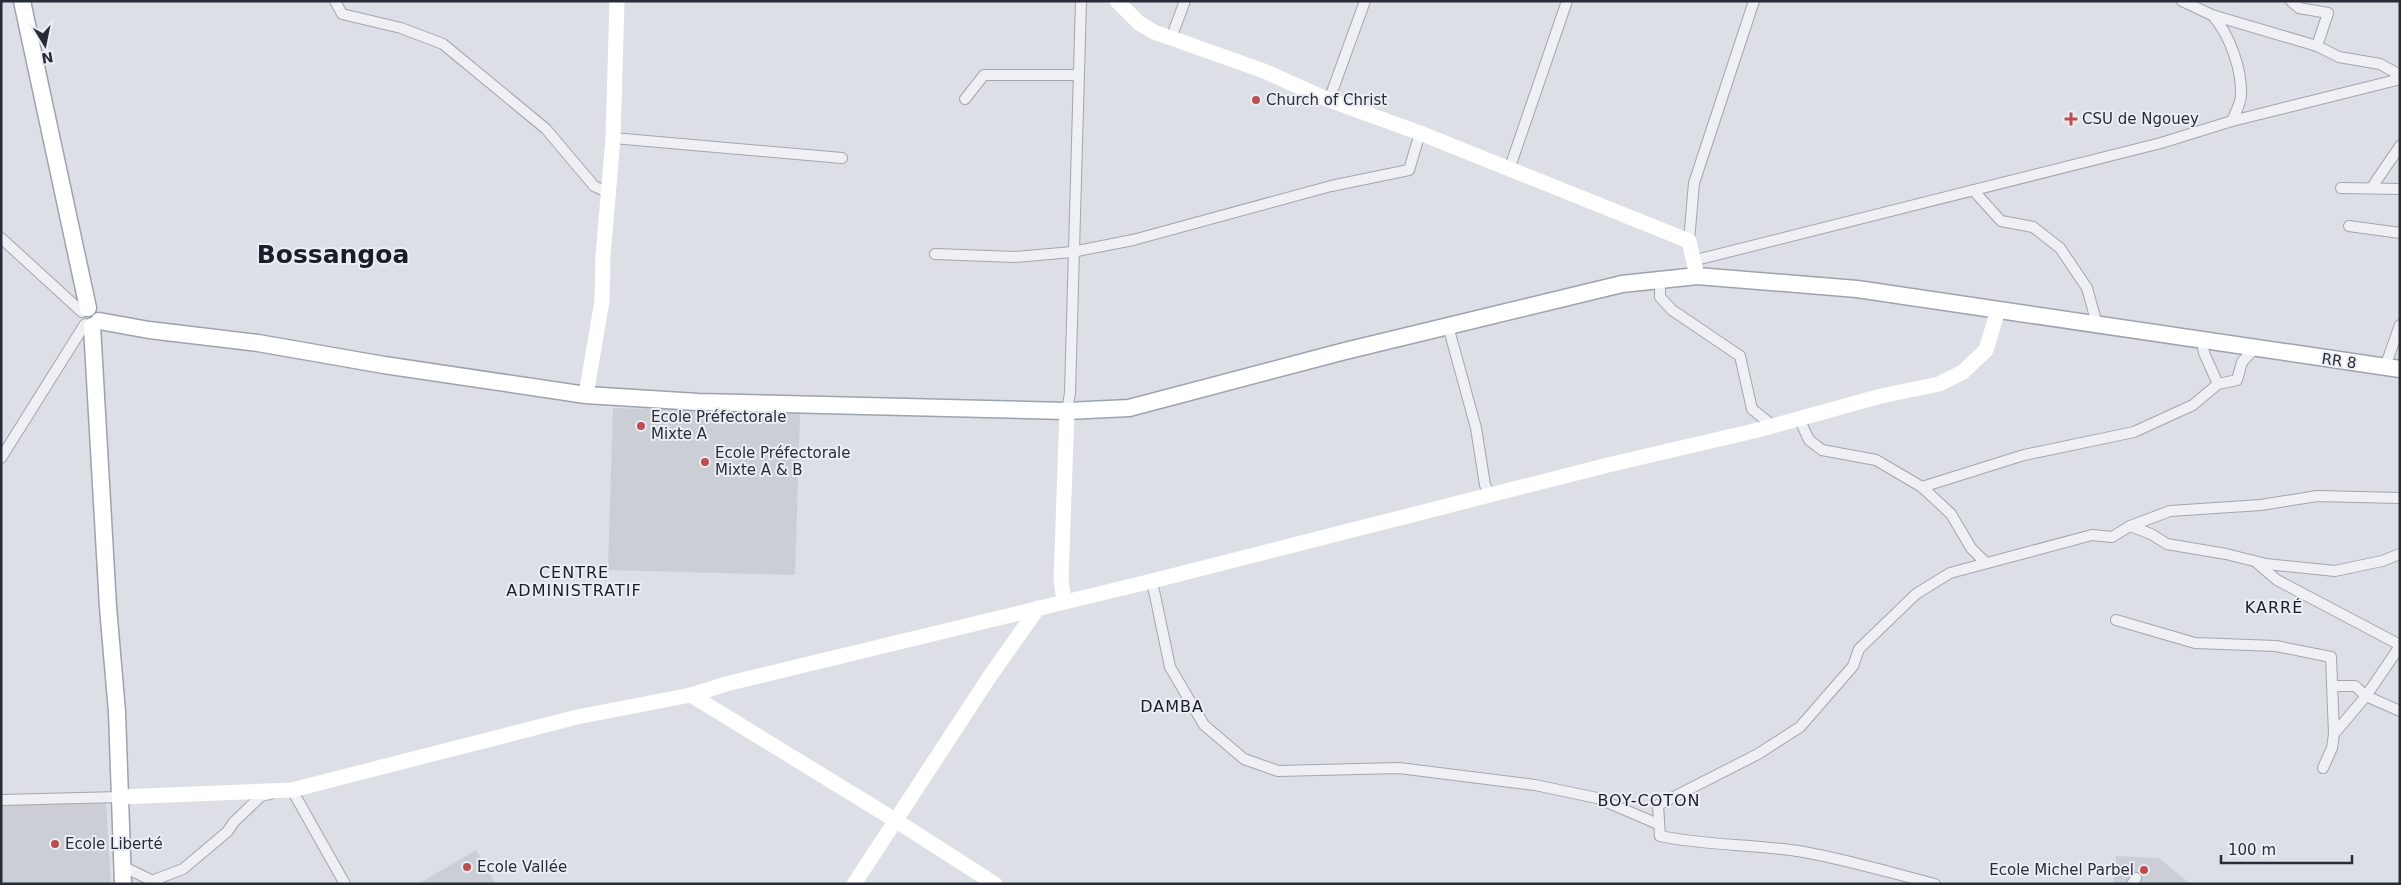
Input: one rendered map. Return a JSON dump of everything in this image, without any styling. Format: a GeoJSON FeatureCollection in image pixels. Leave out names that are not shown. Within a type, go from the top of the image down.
{"type":"FeatureCollection","features":[{"type":"Feature","properties":{"kind":"main road"},"geometry":{"type":"LineString","coordinates":[[22,1],[89,318],[108,607],[117,712],[123,884]]}},
{"type":"Feature","properties":{"kind":"main road","name":"RR 8"},"geometry":{"type":"LineString","coordinates":[[89,318],[157,331],[258,343],[384,366],[586,395],[707,402],[1067,411],[1129,408],[1345,350],[1622,284],[1660,278],[1694,268],[1857,289],[2393,368]]}},
{"type":"Feature","properties":{"kind":"street"},"geometry":{"type":"LineString","coordinates":[[335,1],[342,14],[401,28],[443,44],[546,129],[594,186],[608,192]]}},
{"type":"Feature","properties":{"kind":"street"},"geometry":{"type":"LineString","coordinates":[[586,395],[602,300],[612,138],[617,1]]}},
{"type":"Feature","properties":{"kind":"street"},"geometry":{"type":"LineString","coordinates":[[1064,601],[1061,580],[1067,411],[1070,393],[1072,252],[1081,1]]}},
{"type":"Feature","properties":{"kind":"street"},"geometry":{"type":"LineString","coordinates":[[1117,1],[1139,23],[1171,38],[1264,71],[1330,100],[1420,133],[1689,241]]}},
{"type":"Feature","properties":{"kind":"street"},"geometry":{"type":"LineString","coordinates":[[1171,38],[1185,1]]}},
{"type":"Feature","properties":{"kind":"street"},"geometry":{"type":"LineString","coordinates":[[1330,100],[1364,1]]}},
{"type":"Feature","properties":{"kind":"street"},"geometry":{"type":"LineString","coordinates":[[1509,170],[1567,1]]}},
{"type":"Feature","properties":{"kind":"street"},"geometry":{"type":"LineString","coordinates":[[1754,1],[1694,183],[1689,241],[1694,268],[1973,190],[2161,143],[2232,121],[2400,77]]}},
{"type":"Feature","properties":{"kind":"street"},"geometry":{"type":"LineString","coordinates":[[2182,1],[2212,15],[2317,46],[2339,57],[2380,64],[2400,77]]}},
{"type":"Feature","properties":{"kind":"street"},"geometry":{"type":"LineString","coordinates":[[2292,1],[2299,8],[2328,13],[2317,46]]}},
{"type":"Feature","properties":{"kind":"street"},"geometry":{"type":"LineString","coordinates":[[2212,15],[2223,27],[2235,56],[2241,96],[2232,121]]}},
{"type":"Feature","properties":{"kind":"street"},"geometry":{"type":"LineString","coordinates":[[965,99],[984,75],[1078,75]]}},
{"type":"Feature","properties":{"kind":"street"},"geometry":{"type":"LineString","coordinates":[[935,254],[1015,257],[1072,252],[1133,240],[1331,186],[1409,170],[1420,133]]}},
{"type":"Feature","properties":{"kind":"street"},"geometry":{"type":"LineString","coordinates":[[612,138],[842,158]]}},
{"type":"Feature","properties":{"kind":"street"},"geometry":{"type":"LineString","coordinates":[[2372,187],[2400,146]]}},
{"type":"Feature","properties":{"kind":"street"},"geometry":{"type":"LineString","coordinates":[[2341,188],[2372,187],[2400,189]]}},
{"type":"Feature","properties":{"kind":"street"},"geometry":{"type":"LineString","coordinates":[[1973,190],[2001,221],[2033,227],[2060,248],[2087,288],[2097,324]]}},
{"type":"Feature","properties":{"kind":"street"},"geometry":{"type":"LineString","coordinates":[[2349,226],[2400,233]]}},
{"type":"Feature","properties":{"kind":"street"},"geometry":{"type":"LineString","coordinates":[[1,238],[89,318],[1,458]]}},
{"type":"Feature","properties":{"kind":"street"},"geometry":{"type":"LineString","coordinates":[[1660,278],[1660,297],[1672,310],[1740,356],[1752,409],[1773,426]]}},
{"type":"Feature","properties":{"kind":"street"},"geometry":{"type":"LineString","coordinates":[[122,866],[157,882],[183,869],[227,832],[234,822],[261,796],[577,717],[691,695],[735,682],[1152,581],[1773,426],[1881,396],[1939,384],[1957,377],[1986,350],[1998,310]]}},
{"type":"Feature","properties":{"kind":"street"},"geometry":{"type":"LineString","coordinates":[[2393,368],[2400,325]]}},
{"type":"Feature","properties":{"kind":"street"},"geometry":{"type":"LineString","coordinates":[[1448,326],[1476,428],[1485,485],[1491,495]]}},
{"type":"Feature","properties":{"kind":"street"},"geometry":{"type":"LineString","coordinates":[[2202,341],[2204,353],[2218,384]]}},
{"type":"Feature","properties":{"kind":"street"},"geometry":{"type":"LineString","coordinates":[[1922,487],[2024,454],[2134,432],[2193,405],[2218,384],[2237,380],[2242,362],[2255,348]]}},
{"type":"Feature","properties":{"kind":"street"},"geometry":{"type":"LineString","coordinates":[[1799,418],[1809,440],[1822,450],[1876,460],[1922,487],[1951,514],[1971,548],[1986,563]]}},
{"type":"Feature","properties":{"kind":"street"},"geometry":{"type":"LineString","coordinates":[[1935,884],[1806,852],[1746,844],[1695,843],[1660,836],[1658,805],[1758,754],[1800,727],[1853,666],[1859,649],[1916,594],[1950,573],[2092,535],[2112,537],[2130,526],[2170,511],[2261,505],[2317,496],[2400,498]]}},
{"type":"Feature","properties":{"kind":"street"},"geometry":{"type":"LineString","coordinates":[[2130,526],[2151,534],[2167,544],[2255,561],[2335,571],[2382,561],[2400,554]]}},
{"type":"Feature","properties":{"kind":"street"},"geometry":{"type":"LineString","coordinates":[[2255,561],[2277,580],[2400,646],[2366,696],[2334,734]]}},
{"type":"Feature","properties":{"kind":"street"},"geometry":{"type":"LineString","coordinates":[[1152,581],[1170,667],[1204,725],[1244,759],[1278,771],[1400,768],[1535,786],[1597,798],[1658,824]]}},
{"type":"Feature","properties":{"kind":"street"},"geometry":{"type":"LineString","coordinates":[[854,884],[990,676],[1038,608]]}},
{"type":"Feature","properties":{"kind":"street"},"geometry":{"type":"LineString","coordinates":[[2116,620],[2195,642],[2276,646],[2331,657],[2334,734],[2332,748],[2323,768]]}},
{"type":"Feature","properties":{"kind":"street"},"geometry":{"type":"LineString","coordinates":[[2333,686],[2355,686],[2366,696],[2400,711]]}},
{"type":"Feature","properties":{"kind":"street"},"geometry":{"type":"LineString","coordinates":[[691,695],[895,820],[994,884]]}},
{"type":"Feature","properties":{"kind":"street"},"geometry":{"type":"LineString","coordinates":[[1,800],[285,791]]}},
{"type":"Feature","properties":{"kind":"street"},"geometry":{"type":"LineString","coordinates":[[285,791],[345,884]]}},
{"type":"Feature","properties":{"kind":"shaded area","name":"Ecole Préfectorale Mixte A & B"},"geometry":{"type":"Polygon","coordinates":[[[613,408],[800,413],[795,575],[608,570],[613,408]]]}},
{"type":"Feature","properties":{"kind":"shaded area","name":"Ecole Liberté"},"geometry":{"type":"Polygon","coordinates":[[[106,803],[111,884],[1,884],[1,805],[106,803]]]}},
{"type":"Feature","properties":{"kind":"shaded area","name":"Ecole Vallée"},"geometry":{"type":"Polygon","coordinates":[[[476,850],[496,884],[418,884],[476,850]]]}},
{"type":"Feature","properties":{"kind":"shaded area","name":"Ecole Michel Parbel"},"geometry":{"type":"Polygon","coordinates":[[[2116,856],[2159,858],[2189,883],[2113,884],[2116,856]]]}},
{"type":"Feature","properties":{"kind":"place","name":"Church of Christ"},"geometry":{"type":"Point","coordinates":[1256,100]}},
{"type":"Feature","properties":{"kind":"place","name":"CSU de Ngouey"},"geometry":{"type":"Point","coordinates":[2071,119]}},
{"type":"Feature","properties":{"kind":"place","name":"Ecole Préfectorale Mixte A"},"geometry":{"type":"Point","coordinates":[641,426]}},
{"type":"Feature","properties":{"kind":"place","name":"Ecole Préfectorale Mixte A & B"},"geometry":{"type":"Point","coordinates":[705,462]}},
{"type":"Feature","properties":{"kind":"place","name":"Ecole Liberté"},"geometry":{"type":"Point","coordinates":[55,844]}},
{"type":"Feature","properties":{"kind":"place","name":"Ecole Vallée"},"geometry":{"type":"Point","coordinates":[467,867]}},
{"type":"Feature","properties":{"kind":"place","name":"Ecole Michel Parbel"},"geometry":{"type":"Point","coordinates":[2144,870]}},
{"type":"Feature","properties":{"kind":"district","name":"Bossangoa"},"geometry":{"type":"Point","coordinates":[333,254]}},
{"type":"Feature","properties":{"kind":"district","name":"CENTRE ADMINISTRATIF"},"geometry":{"type":"Point","coordinates":[574,581]}},
{"type":"Feature","properties":{"kind":"district","name":"KARRÉ"},"geometry":{"type":"Point","coordinates":[2274,607]}},
{"type":"Feature","properties":{"kind":"district","name":"DAMBA"},"geometry":{"type":"Point","coordinates":[1172,706]}},
{"type":"Feature","properties":{"kind":"district","name":"BOY-COTON"},"geometry":{"type":"Point","coordinates":[1649,800]}}]}
